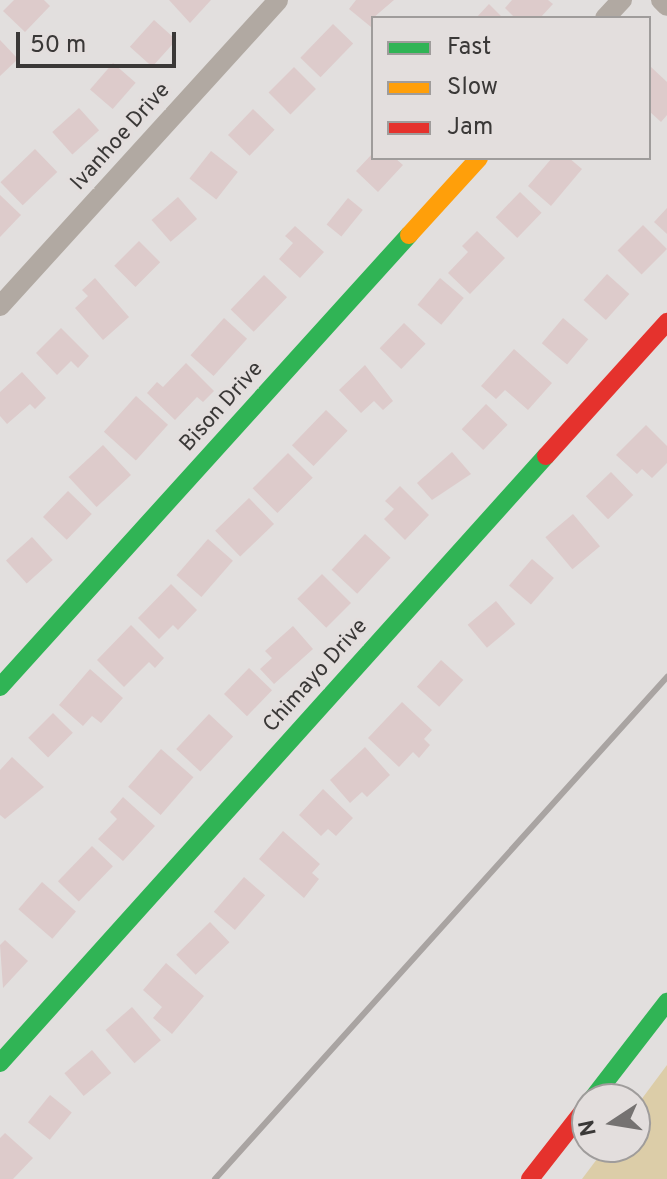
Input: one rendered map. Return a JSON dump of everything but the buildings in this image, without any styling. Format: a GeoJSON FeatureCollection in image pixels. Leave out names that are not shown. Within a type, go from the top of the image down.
{"type":"FeatureCollection","features":[{"type":"Feature","properties":{"kind":"street","name":"Ivanhoe Drive"},"geometry":{"type":"LineString","coordinates":[[0,306],[278,0]]}},
{"type":"Feature","properties":{"kind":"street"},"geometry":{"type":"LineString","coordinates":[[607,16],[622,0]]}},
{"type":"Feature","properties":{"kind":"street"},"geometry":{"type":"LineString","coordinates":[[661,0],[667,6]]}},
{"type":"Feature","properties":{"kind":"street","name":"Bison Drive"},"geometry":{"type":"LineString","coordinates":[[0,687],[477,160]]}},
{"type":"Feature","properties":{"kind":"street","name":"Chimayo Drive"},"geometry":{"type":"LineString","coordinates":[[0,1063],[667,322]]}},
{"type":"Feature","properties":{"kind":"street"},"geometry":{"type":"LineString","coordinates":[[604,1083],[667,1002]]}},
{"type":"Feature","properties":{"kind":"street"},"geometry":{"type":"LineString","coordinates":[[530,1179],[571,1126]]}},
{"type":"Feature","properties":{"kind":"shaded area"},"geometry":{"type":"Polygon","coordinates":[[[667,1065],[667,1179],[582,1179],[594,1163],[651,1163],[651,1086],[667,1065]]]}},
{"type":"Feature","properties":{"kind":"railway"},"geometry":{"type":"LineString","coordinates":[[215,1179],[667,677]]}},
{"type":"Feature","properties":{"kind":"traffic: fast"},"geometry":{"type":"LineString","coordinates":[[0,687],[409,235]]}},
{"type":"Feature","properties":{"kind":"traffic: fast"},"geometry":{"type":"LineString","coordinates":[[0,1063],[546,456]]}},
{"type":"Feature","properties":{"kind":"traffic: fast"},"geometry":{"type":"LineString","coordinates":[[604,1083],[667,1002]]}},
{"type":"Feature","properties":{"kind":"traffic: slow"},"geometry":{"type":"LineString","coordinates":[[409,235],[477,160]]}},
{"type":"Feature","properties":{"kind":"traffic: jam"},"geometry":{"type":"LineString","coordinates":[[546,456],[667,322]]}},
{"type":"Feature","properties":{"kind":"traffic: jam"},"geometry":{"type":"LineString","coordinates":[[530,1179],[571,1126]]}}]}
